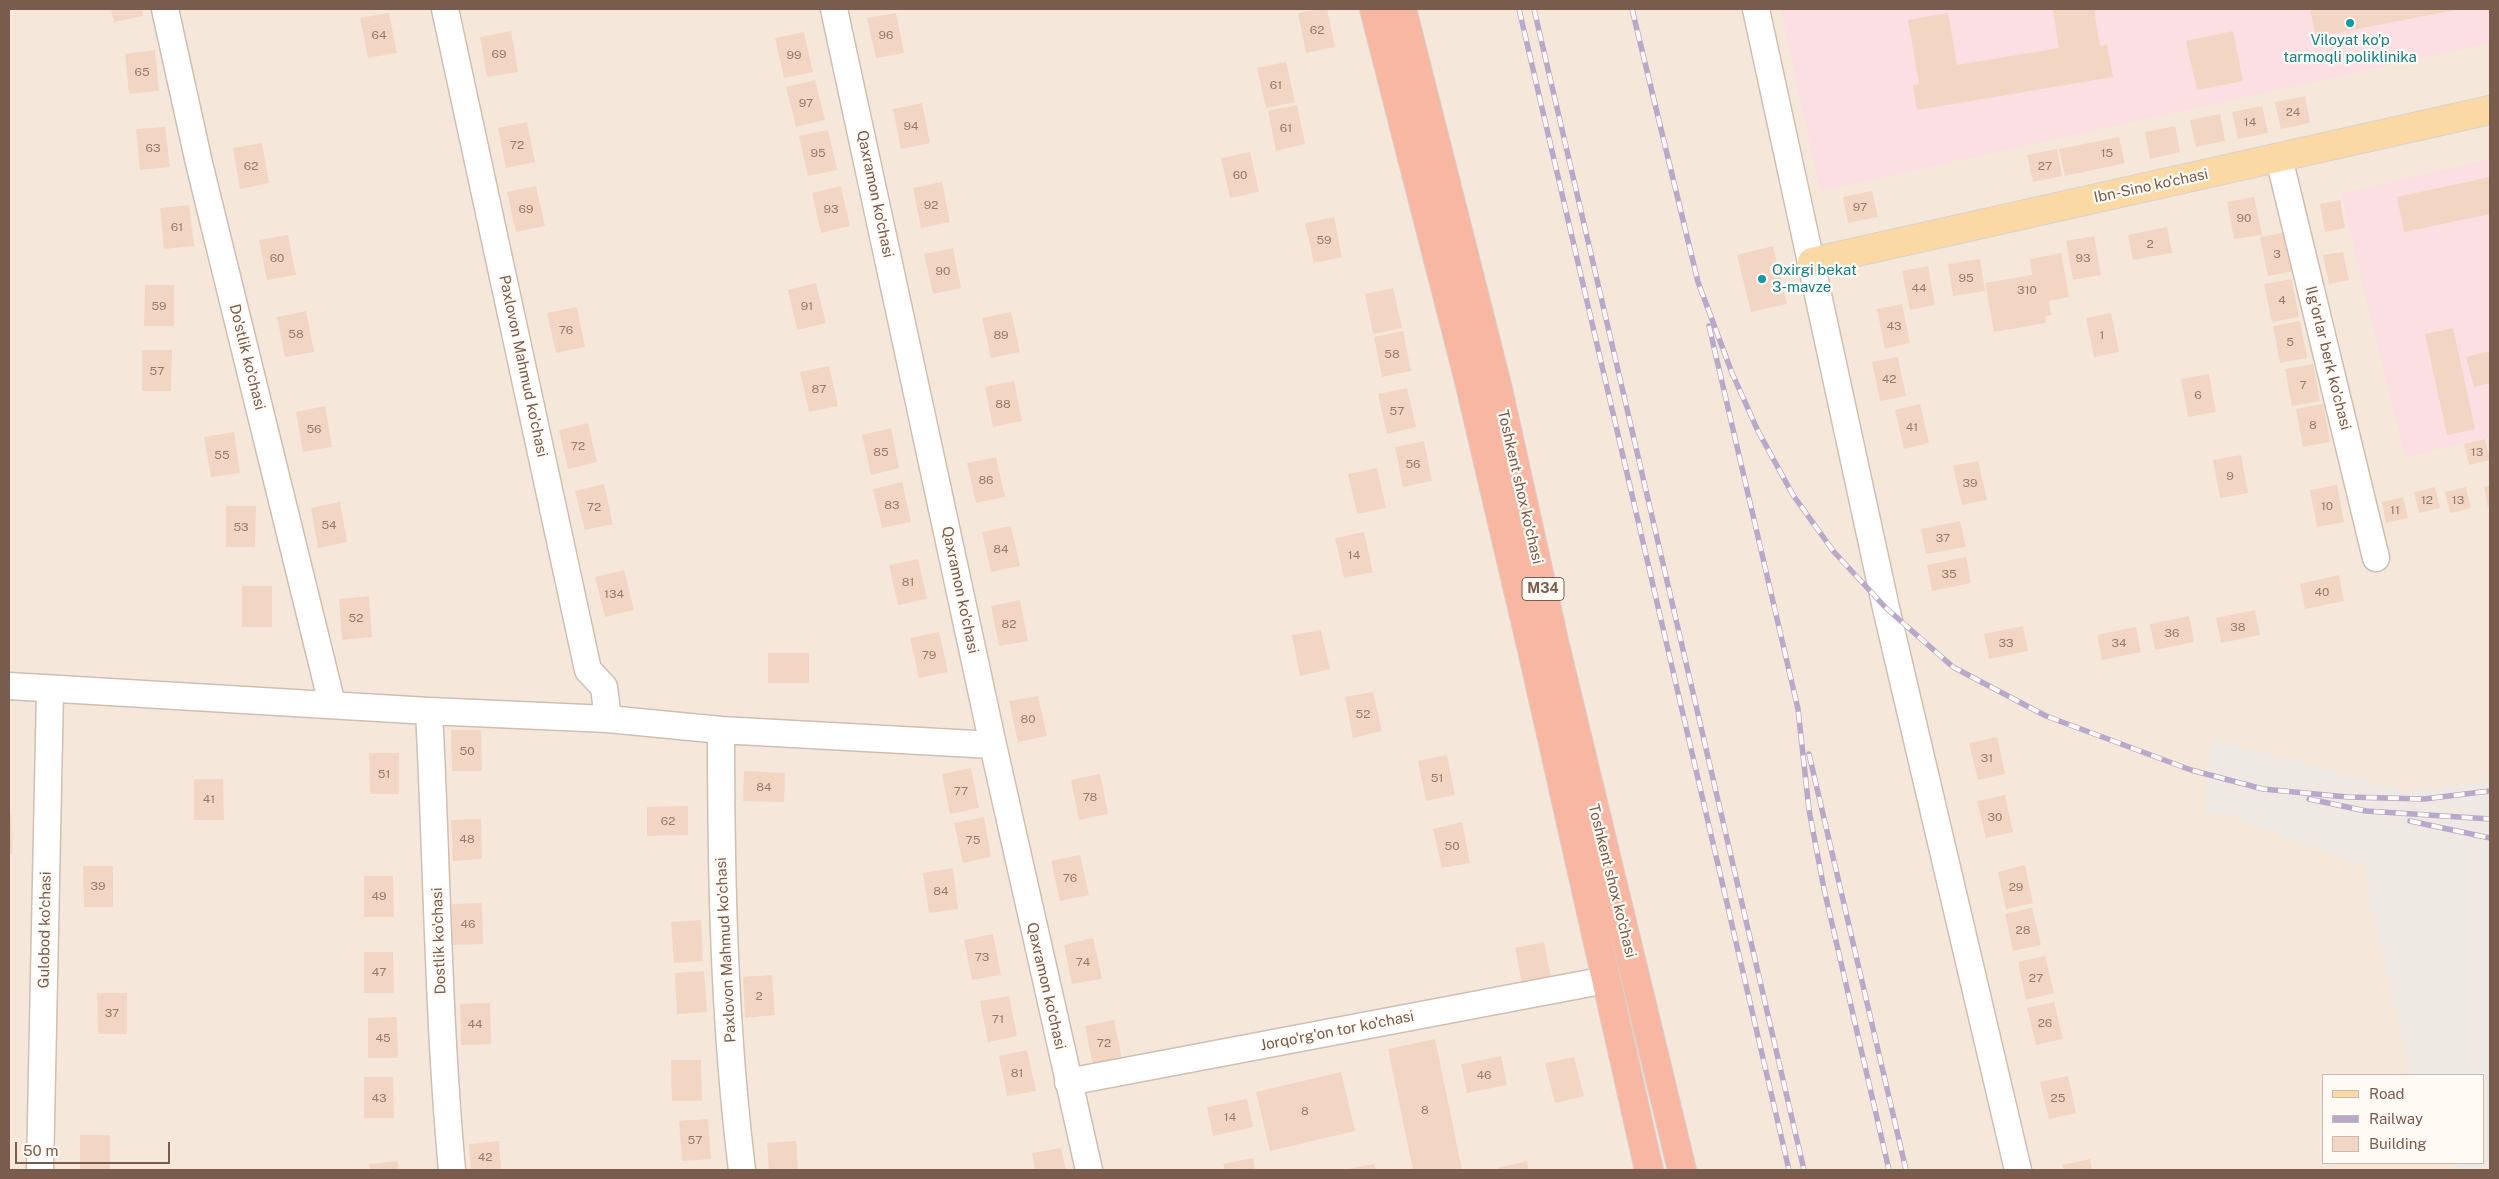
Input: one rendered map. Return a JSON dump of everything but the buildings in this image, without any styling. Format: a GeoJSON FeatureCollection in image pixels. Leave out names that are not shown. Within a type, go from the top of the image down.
{"type":"FeatureCollection","features":[{"type":"Feature","properties":{"kind":"highway","name":"Toshkent shox ko'chasi"},"geometry":{"type":"LineString","coordinates":[[1374,9],[1468,377],[1544,647],[1682,1170]]}},
{"type":"Feature","properties":{"kind":"highway","name":"Toshkent shox ko'chasi"},"geometry":{"type":"LineString","coordinates":[[1402,9],[1498,389],[1606,980],[1649,1170]]}},
{"type":"Feature","properties":{"kind":"main road","name":"Ibn-Sino ko'chasi"},"geometry":{"type":"LineString","coordinates":[[1812,262],[2490,110]]}},
{"type":"Feature","properties":{"kind":"street","name":"Do'stlik ko'chasi"},"geometry":{"type":"LineString","coordinates":[[165,9],[199,163],[332,704]]}},
{"type":"Feature","properties":{"kind":"street","name":"Paxlovon Mahmud ko'chasi"},"geometry":{"type":"LineString","coordinates":[[445,9],[588,670],[604,687],[608,719]]}},
{"type":"Feature","properties":{"kind":"street","name":"Qaxramon ko'chasi"},"geometry":{"type":"LineString","coordinates":[[834,9],[993,745],[1089,1170]]}},
{"type":"Feature","properties":{"kind":"street"},"geometry":{"type":"LineString","coordinates":[[1756,9],[1886,608],[2018,1170]]}},
{"type":"Feature","properties":{"kind":"street","name":"Ilg'orlar berk ko'chasi"},"geometry":{"type":"LineString","coordinates":[[2279,158],[2376,558]]}},
{"type":"Feature","properties":{"kind":"street"},"geometry":{"type":"LineString","coordinates":[[9,686],[50,690],[332,704],[429,711],[608,719],[721,730],[993,745]]}},
{"type":"Feature","properties":{"kind":"street","name":"Gulobod ko'chasi"},"geometry":{"type":"LineString","coordinates":[[40,1170],[50,690]]}},
{"type":"Feature","properties":{"kind":"street","name":"Dostlik ko'chasi"},"geometry":{"type":"LineString","coordinates":[[429,711],[438,880],[443,1072],[452,1170]]}},
{"type":"Feature","properties":{"kind":"street","name":"Paxlovon Mahmud ko'chasi"},"geometry":{"type":"LineString","coordinates":[[721,730],[721,853],[724,921],[733,1095],[742,1170]]}},
{"type":"Feature","properties":{"kind":"street","name":"Jorqo'rg'on tor ko'chasi"},"geometry":{"type":"LineString","coordinates":[[1068,1082],[1606,980]]}},
{"type":"Feature","properties":{"kind":"shaded area"},"geometry":{"type":"Polygon","coordinates":[[[9,9],[2490,9],[2490,1170],[9,1170],[9,9]]]}},
{"type":"Feature","properties":{"kind":"shaded area"},"geometry":{"type":"Polygon","coordinates":[[[1781,9],[2490,9],[2490,43],[1820,191],[1781,9]]]}},
{"type":"Feature","properties":{"kind":"shaded area"},"geometry":{"type":"Polygon","coordinates":[[[2490,159],[2490,437],[2405,457],[2341,194],[2490,159]]]}},
{"type":"Feature","properties":{"kind":"shaded area"},"geometry":{"type":"Polygon","coordinates":[[[2214,739],[2408,792],[2490,781],[2490,1170],[2457,1170],[2455,1164],[2484,1164],[2484,1074],[2411,1074],[2363,866],[2227,814],[2202,812],[2214,739]]]}},
{"type":"Feature","properties":{"kind":"railway"},"geometry":{"type":"LineString","coordinates":[[1519,9],[1789,1170]]}},
{"type":"Feature","properties":{"kind":"railway"},"geometry":{"type":"LineString","coordinates":[[1534,9],[1804,1170]]}},
{"type":"Feature","properties":{"kind":"railway"},"geometry":{"type":"LineString","coordinates":[[1632,9],[1698,282],[1732,373],[1758,431],[1793,495],[1834,552],[1886,608],[1953,667],[2046,716],[2191,770],[2263,789],[2347,797],[2424,799],[2490,791]]}},
{"type":"Feature","properties":{"kind":"railway"},"geometry":{"type":"LineString","coordinates":[[1709,326],[1798,709],[1809,810],[1824,889],[1889,1170]]}},
{"type":"Feature","properties":{"kind":"railway"},"geometry":{"type":"LineString","coordinates":[[1809,754],[1906,1170]]}},
{"type":"Feature","properties":{"kind":"railway"},"geometry":{"type":"LineString","coordinates":[[2309,799],[2366,811],[2490,819]]}},
{"type":"Feature","properties":{"kind":"railway"},"geometry":{"type":"LineString","coordinates":[[2410,821],[2490,838]]}},
{"type":"Feature","properties":{"kind":"place","name":"Viloyat ko'p tarmoqli poliklinika"},"geometry":{"type":"Point","coordinates":[2350,23]}},
{"type":"Feature","properties":{"kind":"place","name":"Oxirgi bekat 3-mavze"},"geometry":{"type":"Point","coordinates":[1762,279]}}]}
